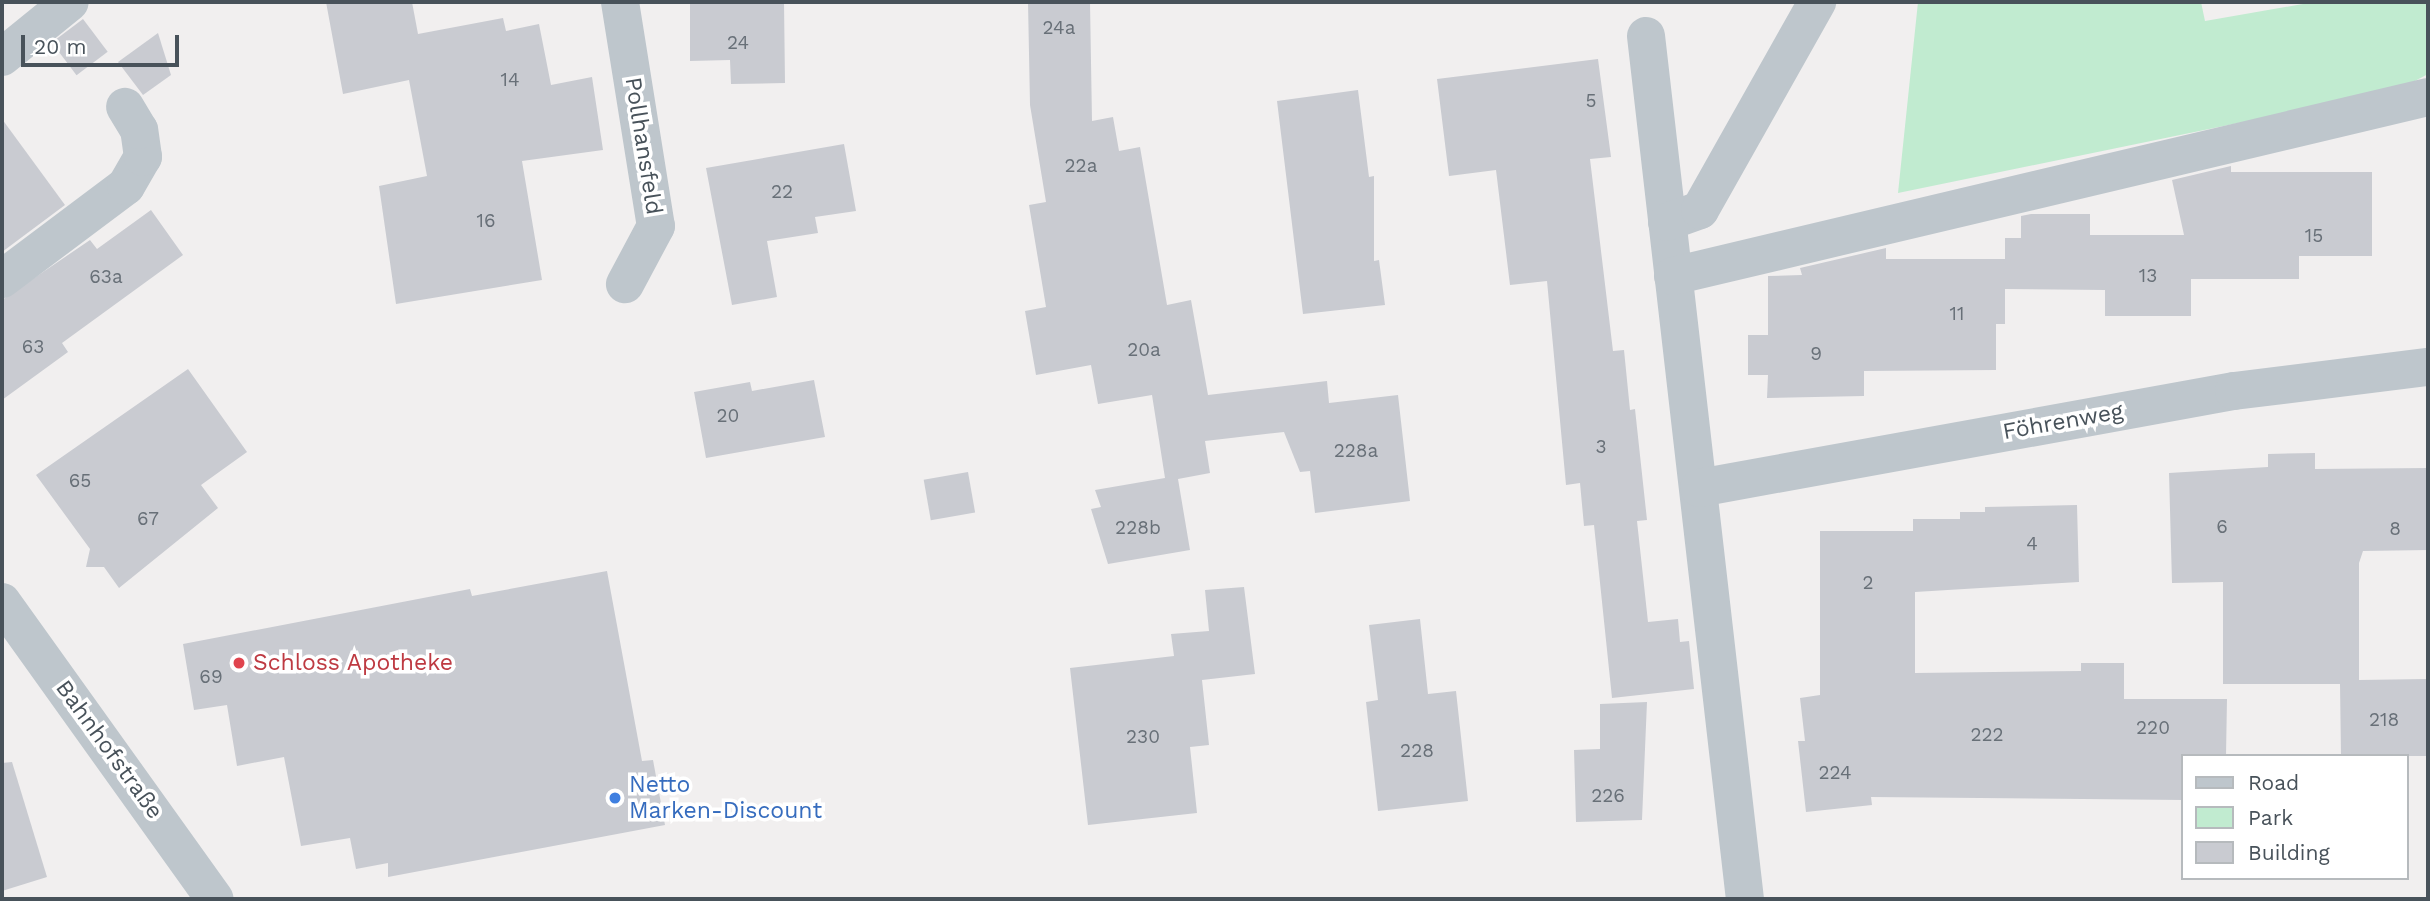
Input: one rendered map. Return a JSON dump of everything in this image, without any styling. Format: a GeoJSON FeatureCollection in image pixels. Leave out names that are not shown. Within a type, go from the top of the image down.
{"type":"FeatureCollection","features":[{"type":"Feature","properties":{"kind":"street"},"geometry":{"type":"LineString","coordinates":[[2,57],[70,2]]}},
{"type":"Feature","properties":{"kind":"street","name":"Pollhansfeld"},"geometry":{"type":"LineString","coordinates":[[620,2],[656,226],[625,284]]}},
{"type":"Feature","properties":{"kind":"street"},"geometry":{"type":"LineString","coordinates":[[1667,222],[1700,210],[1817,2]]}},
{"type":"Feature","properties":{"kind":"street"},"geometry":{"type":"LineString","coordinates":[[1646,36],[1745,899]]}},
{"type":"Feature","properties":{"kind":"street"},"geometry":{"type":"LineString","coordinates":[[1673,276],[2428,97]]}},
{"type":"Feature","properties":{"kind":"street"},"geometry":{"type":"LineString","coordinates":[[2,279],[126,186],[143,157],[139,130],[125,107]]}},
{"type":"Feature","properties":{"kind":"street","name":"Föhrenweg"},"geometry":{"type":"LineString","coordinates":[[1699,488],[2234,391],[2428,367]]}},
{"type":"Feature","properties":{"kind":"street","name":"Bahnhofstraße"},"geometry":{"type":"LineString","coordinates":[[2,602],[215,899]]}},
{"type":"Feature","properties":{"kind":"green space"},"geometry":{"type":"Polygon","coordinates":[[[1918,2],[2201,2],[2205,21],[2314,2],[2428,2],[2428,74],[2398,90],[1898,193],[1918,2]]]}},
{"type":"Feature","properties":{"kind":"building"},"geometry":{"type":"Polygon","coordinates":[[[326,2],[412,2],[418,34],[503,18],[506,31],[539,24],[551,85],[592,77],[603,150],[522,161],[542,280],[396,304],[379,186],[427,176],[409,80],[343,94],[326,2]]]}},
{"type":"Feature","properties":{"kind":"building"},"geometry":{"type":"Polygon","coordinates":[[[690,2],[784,2],[785,83],[731,84],[730,60],[690,61],[690,2]]]}},
{"type":"Feature","properties":{"kind":"building"},"geometry":{"type":"Polygon","coordinates":[[[1028,2],[1090,2],[1092,121],[1113,117],[1119,151],[1140,147],[1167,305],[1191,300],[1208,395],[1327,381],[1329,403],[1398,395],[1410,501],[1315,513],[1310,471],[1300,472],[1284,432],[1205,441],[1210,473],[1178,479],[1190,550],[1108,564],[1091,509],[1101,507],[1095,490],[1165,478],[1152,395],[1098,404],[1091,365],[1036,375],[1025,311],[1046,307],[1029,205],[1046,202],[1030,105],[1028,2]]]}},
{"type":"Feature","properties":{"kind":"building"},"geometry":{"type":"Polygon","coordinates":[[[83,19],[108,52],[77,75],[52,42],[83,19]]]}},
{"type":"Feature","properties":{"kind":"building"},"geometry":{"type":"Polygon","coordinates":[[[158,33],[171,75],[143,95],[118,62],[158,33]]]}},
{"type":"Feature","properties":{"kind":"building"},"geometry":{"type":"Polygon","coordinates":[[[1598,59],[1611,157],[1590,159],[1613,351],[1624,350],[1630,410],[1635,409],[1647,520],[1637,521],[1648,622],[1678,619],[1680,642],[1689,641],[1694,689],[1612,698],[1594,525],[1584,526],[1580,483],[1566,485],[1547,281],[1510,285],[1496,170],[1449,176],[1437,79],[1598,59]]]}},
{"type":"Feature","properties":{"kind":"building"},"geometry":{"type":"Polygon","coordinates":[[[1358,90],[1369,177],[1374,176],[1374,261],[1379,260],[1385,305],[1303,314],[1277,101],[1358,90]]]}},
{"type":"Feature","properties":{"kind":"building"},"geometry":{"type":"Polygon","coordinates":[[[2,119],[65,205],[2,252],[2,119]]]}},
{"type":"Feature","properties":{"kind":"building"},"geometry":{"type":"Polygon","coordinates":[[[844,144],[856,211],[815,217],[818,233],[767,241],[777,297],[732,305],[706,168],[844,144]]]}},
{"type":"Feature","properties":{"kind":"building"},"geometry":{"type":"Polygon","coordinates":[[[2231,166],[2231,172],[2372,172],[2372,256],[2299,256],[2299,279],[2191,279],[2191,316],[2105,316],[2105,290],[2005,289],[2005,324],[1996,324],[1996,370],[1864,371],[1864,396],[1767,398],[1768,375],[1748,375],[1748,335],[1768,335],[1768,276],[1802,275],[1800,268],[1886,248],[1886,259],[2005,259],[2005,238],[2021,238],[2021,216],[2031,214],[2090,214],[2090,235],[2184,235],[2172,180],[2231,166]]]}},
{"type":"Feature","properties":{"kind":"building"},"geometry":{"type":"Polygon","coordinates":[[[151,210],[183,255],[62,343],[68,352],[2,400],[2,300],[90,240],[97,249],[151,210]]]}},
{"type":"Feature","properties":{"kind":"building"},"geometry":{"type":"Polygon","coordinates":[[[188,369],[247,452],[201,485],[218,508],[119,588],[104,567],[86,567],[90,549],[36,475],[188,369]]]}},
{"type":"Feature","properties":{"kind":"building"},"geometry":{"type":"Polygon","coordinates":[[[814,380],[825,437],[706,458],[694,392],[750,382],[752,391],[814,380]]]}},
{"type":"Feature","properties":{"kind":"building"},"geometry":{"type":"Polygon","coordinates":[[[2315,453],[2315,469],[2428,468],[2428,550],[2363,551],[2359,563],[2359,680],[2426,679],[2427,756],[2341,754],[2340,684],[2223,684],[2223,582],[2172,583],[2169,473],[2268,467],[2268,454],[2315,453]]]}},
{"type":"Feature","properties":{"kind":"building"},"geometry":{"type":"Polygon","coordinates":[[[968,472],[975,512],[931,520],[924,480],[968,472]]]}},
{"type":"Feature","properties":{"kind":"building"},"geometry":{"type":"Polygon","coordinates":[[[2077,505],[2079,582],[1915,592],[1915,673],[2081,671],[2081,663],[2124,663],[2124,699],[2227,699],[2226,754],[2182,754],[2182,800],[1871,797],[1872,805],[1806,812],[1798,741],[1805,741],[1800,698],[1820,695],[1820,531],[1913,531],[1913,519],[1960,519],[1960,512],[1985,512],[1985,507],[2077,505]]]}},
{"type":"Feature","properties":{"kind":"building"},"geometry":{"type":"Polygon","coordinates":[[[607,571],[642,761],[653,760],[665,825],[388,877],[388,863],[356,869],[350,838],[301,846],[284,757],[237,766],[227,705],[194,710],[183,644],[470,589],[472,596],[607,571]]]}},
{"type":"Feature","properties":{"kind":"building"},"geometry":{"type":"Polygon","coordinates":[[[1244,587],[1255,674],[1202,680],[1209,745],[1190,747],[1197,813],[1088,825],[1070,668],[1174,656],[1171,634],[1209,631],[1205,590],[1244,587]]]}},
{"type":"Feature","properties":{"kind":"building"},"geometry":{"type":"Polygon","coordinates":[[[1420,619],[1428,694],[1456,691],[1468,801],[1378,811],[1366,702],[1378,700],[1369,625],[1420,619]]]}},
{"type":"Feature","properties":{"kind":"building"},"geometry":{"type":"Polygon","coordinates":[[[1647,702],[1642,820],[1576,822],[1574,750],[1600,749],[1600,704],[1647,702]]]}},
{"type":"Feature","properties":{"kind":"building"},"geometry":{"type":"Polygon","coordinates":[[[12,762],[47,877],[2,891],[2,763],[12,762]]]}},
{"type":"Feature","properties":{"kind":"place","name":"Schloss Apotheke"},"geometry":{"type":"Point","coordinates":[239,663]}},
{"type":"Feature","properties":{"kind":"place","name":"Netto Marken-Discount"},"geometry":{"type":"Point","coordinates":[615,798]}}]}
